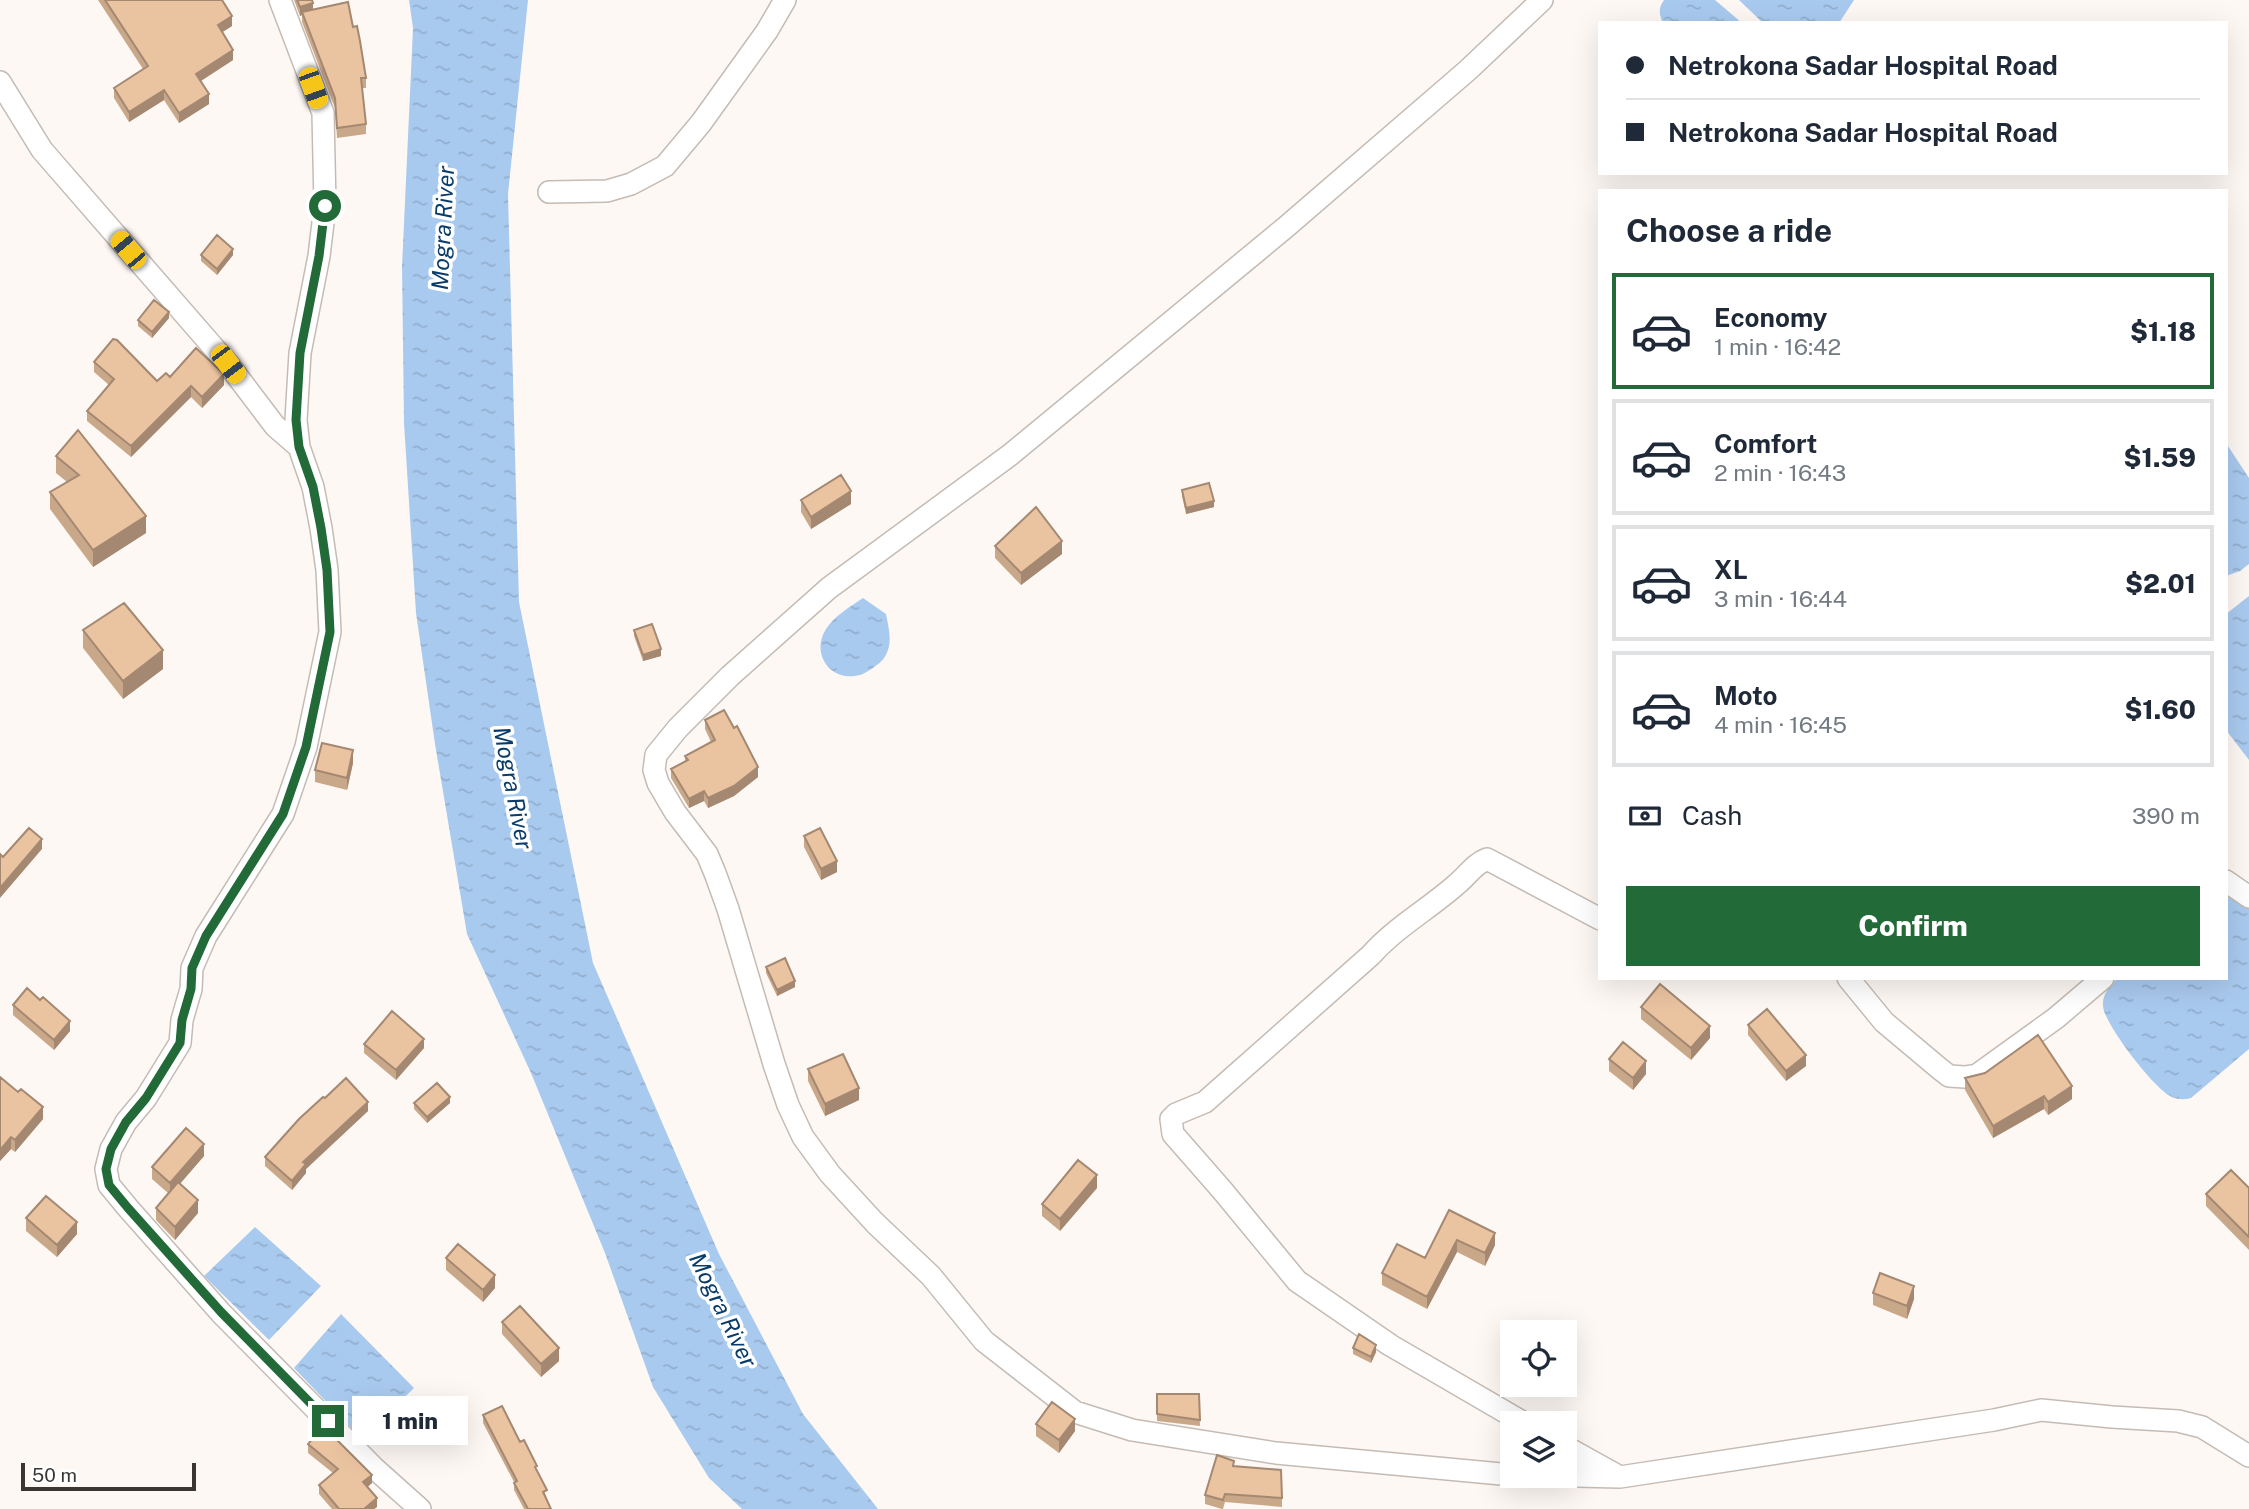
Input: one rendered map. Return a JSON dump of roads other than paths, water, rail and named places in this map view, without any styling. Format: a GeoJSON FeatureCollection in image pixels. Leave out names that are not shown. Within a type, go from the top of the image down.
{"type":"FeatureCollection","features":[{"type":"Feature","properties":{"kind":"street"},"geometry":{"type":"LineString","coordinates":[[280,0],[323,113],[325,206],[319,256],[300,353],[296,420],[299,447],[313,487],[321,528],[327,570],[330,632],[306,747],[283,814],[206,936],[192,968],[191,989],[182,1020],[180,1043],[146,1098],[126,1122],[111,1149],[106,1169],[109,1185],[221,1312],[373,1467],[419,1509]]}},
{"type":"Feature","properties":{"kind":"street"},"geometry":{"type":"LineString","coordinates":[[549,192],[607,191],[631,184],[664,166],[701,123],[767,31],[785,0]]}},
{"type":"Feature","properties":{"kind":"street"},"geometry":{"type":"LineString","coordinates":[[1500,1474],[1276,1453],[1132,1430],[1075,1412],[1003,1357],[984,1341],[931,1276],[851,1198],[803,1137],[788,1105],[774,1064],[729,909],[715,873],[707,854],[675,812],[658,783],[654,770],[656,755],[678,729],[730,676],[829,588],[1010,455],[1053,420],[1296,218],[1468,69],[1542,0]]}},
{"type":"Feature","properties":{"kind":"street"},"geometry":{"type":"LineString","coordinates":[[0,82],[42,150],[228,364],[275,426],[299,447]]}},
{"type":"Feature","properties":{"kind":"street"},"geometry":{"type":"LineString","coordinates":[[1503,1411],[1390,1345],[1297,1281],[1173,1134],[1171,1119],[1176,1114],[1205,1102],[1371,955],[1387,937],[1457,884],[1478,862],[1487,859],[1598,918]]}},
{"type":"Feature","properties":{"kind":"street"},"geometry":{"type":"LineString","coordinates":[[2228,882],[2249,897]]}},
{"type":"Feature","properties":{"kind":"street"},"geometry":{"type":"LineString","coordinates":[[1850,980],[1884,1022],[1949,1076],[1965,1077],[1977,1074],[2056,1018],[2101,980]]}},
{"type":"Feature","properties":{"kind":"street"},"geometry":{"type":"LineString","coordinates":[[1577,1476],[1620,1477],[1994,1420],[2041,1410],[2178,1421],[2202,1427],[2249,1456]]}},
{"type":"Feature","properties":{"kind":"street"},"geometry":{"type":"LineString","coordinates":[[1577,1453],[1620,1477]]}},
{"type":"Feature","properties":{"kind":"water","name":"Mogra River"},"geometry":{"type":"Polygon","coordinates":[[[409,0],[528,0],[508,194],[519,602],[593,963],[719,1254],[803,1414],[878,1509],[742,1509],[709,1478],[653,1387],[605,1253],[531,1073],[467,934],[416,613],[404,423],[402,267],[413,28],[409,0]]]}},
{"type":"Feature","properties":{"kind":"water"},"geometry":{"type":"Polygon","coordinates":[[[1664,0],[1715,0],[1740,21],[1662,21],[1661,6],[1664,0]]]}},
{"type":"Feature","properties":{"kind":"water"},"geometry":{"type":"Polygon","coordinates":[[[1739,0],[1854,0],[1840,21],[1761,21],[1739,0]]]}},
{"type":"Feature","properties":{"kind":"water"},"geometry":{"type":"Polygon","coordinates":[[[2228,446],[2249,478],[2249,564],[2228,575],[2228,446]]]}},
{"type":"Feature","properties":{"kind":"water"},"geometry":{"type":"Polygon","coordinates":[[[2249,596],[2249,760],[2228,733],[2228,612],[2249,596]]]}},
{"type":"Feature","properties":{"kind":"water"},"geometry":{"type":"Polygon","coordinates":[[[863,598],[886,614],[890,642],[888,650],[882,661],[865,673],[840,675],[832,671],[822,657],[822,638],[834,620],[863,598]]]}},
{"type":"Feature","properties":{"kind":"water"},"geometry":{"type":"Polygon","coordinates":[[[2228,891],[2249,909],[2249,1049],[2191,1098],[2178,1099],[2163,1091],[2131,1055],[2112,1027],[2103,1006],[2109,987],[2116,980],[2228,980],[2228,891]]]}},
{"type":"Feature","properties":{"kind":"water"},"geometry":{"type":"Polygon","coordinates":[[[255,1227],[321,1286],[269,1340],[204,1276],[255,1227]]]}},
{"type":"Feature","properties":{"kind":"water"},"geometry":{"type":"Polygon","coordinates":[[[341,1314],[414,1388],[362,1439],[294,1368],[341,1314]]]}}]}
